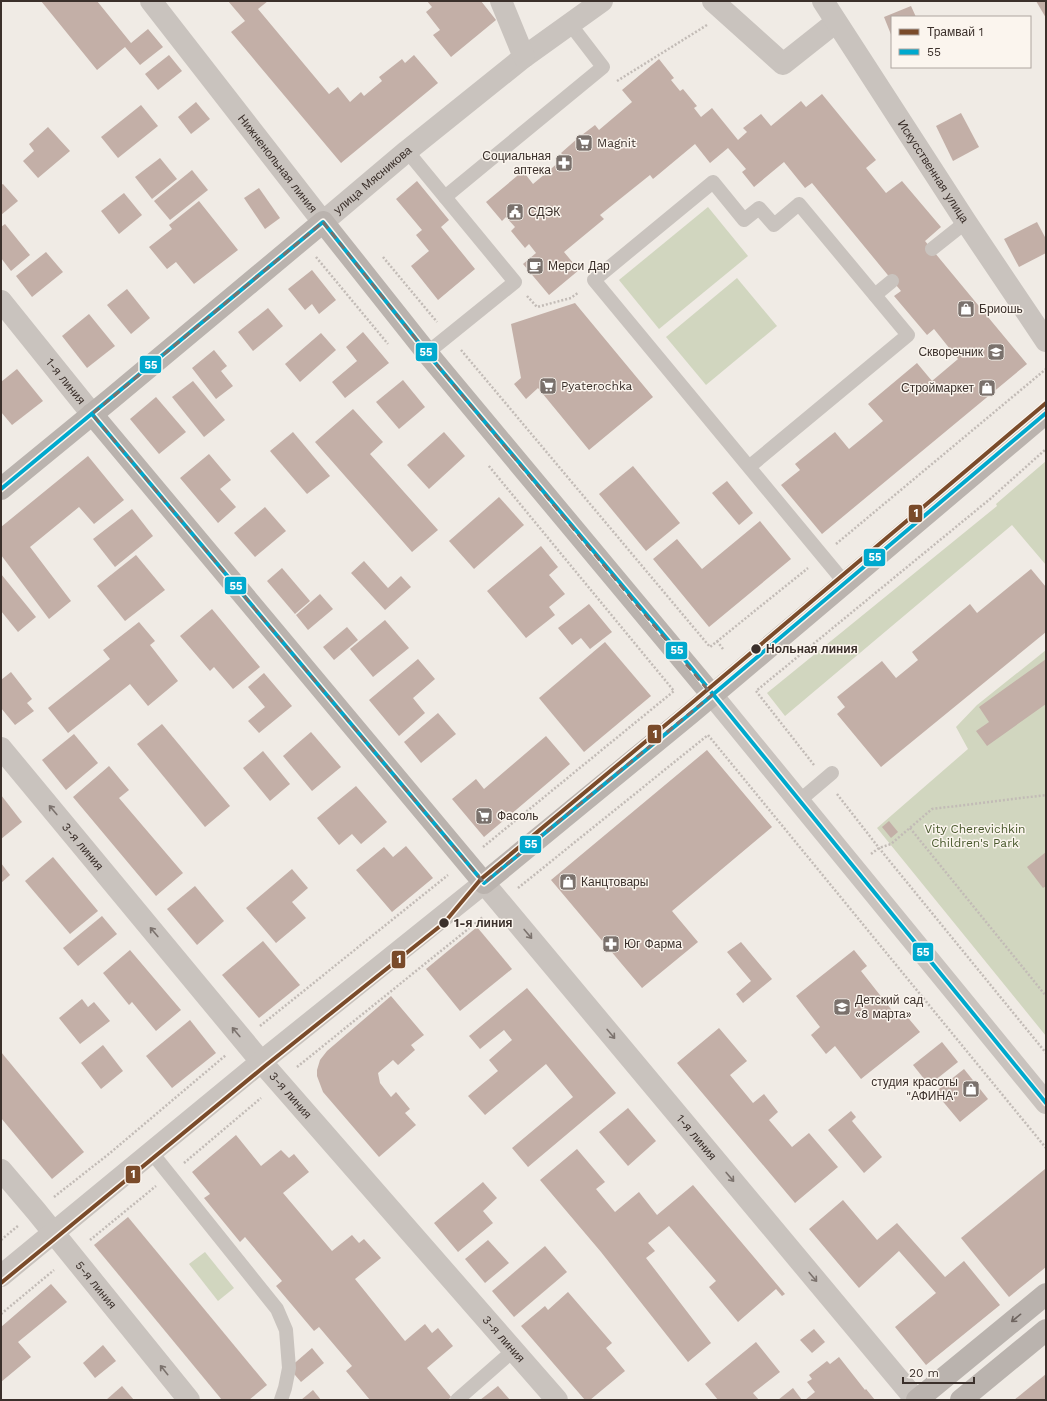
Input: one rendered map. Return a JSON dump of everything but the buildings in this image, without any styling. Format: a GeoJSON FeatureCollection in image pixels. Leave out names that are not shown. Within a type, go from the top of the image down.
{"type":"FeatureCollection","features":[{"type":"Feature","properties":{"kind":"main road","name":"Нижненольная линия"},"geometry":{"type":"LineString","coordinates":[[323,222],[427,353],[712,695]]}},
{"type":"Feature","properties":{"kind":"main road","name":"улица Мясникова"},"geometry":{"type":"LineString","coordinates":[[1,489],[323,222]]}},
{"type":"Feature","properties":{"kind":"main road"},"geometry":{"type":"LineString","coordinates":[[484,883],[712,695],[1046,413]]}},
{"type":"Feature","properties":{"kind":"main road","name":"1-я линия"},"geometry":{"type":"LineString","coordinates":[[92,414],[484,883]]}},
{"type":"Feature","properties":{"kind":"main road"},"geometry":{"type":"LineString","coordinates":[[917,1400],[1046,1294]]}},
{"type":"Feature","properties":{"kind":"main road"},"geometry":{"type":"LineString","coordinates":[[961,1400],[1046,1330]]}},
{"type":"Feature","properties":{"kind":"street","name":"Нижненольная линия"},"geometry":{"type":"LineString","coordinates":[[151,1],[323,222]]}},
{"type":"Feature","properties":{"kind":"street"},"geometry":{"type":"LineString","coordinates":[[501,1],[524,57]]}},
{"type":"Feature","properties":{"kind":"street","name":"улица Мясникова"},"geometry":{"type":"LineString","coordinates":[[323,222],[407,151],[524,57],[602,1]]}},
{"type":"Feature","properties":{"kind":"street","name":"Искусственная улица"},"geometry":{"type":"LineString","coordinates":[[823,1],[966,222],[1046,341]]}},
{"type":"Feature","properties":{"kind":"street"},"geometry":{"type":"LineString","coordinates":[[719,7],[783,64],[836,22]]}},
{"type":"Feature","properties":{"kind":"street","name":"1-я линия"},"geometry":{"type":"LineString","coordinates":[[1,301],[92,414]]}},
{"type":"Feature","properties":{"kind":"street","name":"Нижненольная линия"},"geometry":{"type":"LineString","coordinates":[[712,695],[1046,1103]]}},
{"type":"Feature","properties":{"kind":"street","name":"3-я линия"},"geometry":{"type":"LineString","coordinates":[[1,748],[261,1062],[514,1350],[556,1400]]}},
{"type":"Feature","properties":{"kind":"street"},"geometry":{"type":"LineString","coordinates":[[1,1276],[261,1062],[484,883]]}},
{"type":"Feature","properties":{"kind":"street","name":"1-я линия"},"geometry":{"type":"LineString","coordinates":[[484,883],[917,1400]]}},
{"type":"Feature","properties":{"kind":"street","name":"5-я линия"},"geometry":{"type":"LineString","coordinates":[[1,1170],[189,1400]]}},
{"type":"Feature","properties":{"kind":"lane"},"geometry":{"type":"LineString","coordinates":[[445,197],[603,67],[570,24]]}},
{"type":"Feature","properties":{"kind":"lane"},"geometry":{"type":"LineString","coordinates":[[407,151],[515,282],[427,353]]}},
{"type":"Feature","properties":{"kind":"lane"},"geometry":{"type":"LineString","coordinates":[[749,467],[908,335],[799,204],[774,225],[759,208],[744,220],[713,182],[594,280],[845,583]]}},
{"type":"Feature","properties":{"kind":"lane"},"geometry":{"type":"LineString","coordinates":[[932,249],[966,222]]}},
{"type":"Feature","properties":{"kind":"lane"},"geometry":{"type":"LineString","coordinates":[[875,295],[892,281]]}},
{"type":"Feature","properties":{"kind":"lane"},"geometry":{"type":"LineString","coordinates":[[799,801],[828,776]]}},
{"type":"Feature","properties":{"kind":"lane"},"geometry":{"type":"LineString","coordinates":[[152,1153],[277,1309],[286,1330],[289,1368],[281,1400]]}},
{"type":"Feature","properties":{"kind":"lane"},"geometry":{"type":"LineString","coordinates":[[457,1400],[514,1350]]}},
{"type":"Feature","properties":{"kind":"path"},"geometry":{"type":"LineString","coordinates":[[603,67],[616,82],[719,7]]}},
{"type":"Feature","properties":{"kind":"path"},"geometry":{"type":"LineString","coordinates":[[380,254],[710,647],[822,556],[1046,369]]}},
{"type":"Feature","properties":{"kind":"path"},"geometry":{"type":"LineString","coordinates":[[515,282],[537,307],[571,298],[594,280]]}},
{"type":"Feature","properties":{"kind":"path"},"geometry":{"type":"LineString","coordinates":[[1046,449],[990,499],[756,691],[828,776],[879,848],[1046,1053]]}},
{"type":"Feature","properties":{"kind":"path"},"geometry":{"type":"LineString","coordinates":[[717,641],[723,649]]}},
{"type":"Feature","properties":{"kind":"path"},"geometry":{"type":"LineString","coordinates":[[1,1240],[110,1152],[243,1040],[466,861],[674,691]]}},
{"type":"Feature","properties":{"kind":"path"},"geometry":{"type":"LineString","coordinates":[[1,1314],[279,1082],[708,735],[1046,1148]]}},
{"type":"Feature","properties":{"kind":"path"},"geometry":{"type":"LineString","coordinates":[[852,866],[879,848],[890,844],[932,809],[1046,795]]}},
{"type":"Feature","properties":{"kind":"path"},"geometry":{"type":"LineString","coordinates":[[910,828],[1046,996]]}},
{"type":"Feature","properties":{"kind":"highlighted area"},"geometry":{"type":"Polygon","coordinates":[[[323,222],[427,353],[712,695],[484,883],[92,414],[323,222]]]}},
{"type":"Feature","properties":{"kind":"green space"},"geometry":{"type":"Polygon","coordinates":[[[708,207],[748,256],[659,329],[619,280],[708,207]]]}},
{"type":"Feature","properties":{"kind":"green space"},"geometry":{"type":"Polygon","coordinates":[[[737,278],[777,326],[706,385],[666,337],[737,278]]]}},
{"type":"Feature","properties":{"kind":"green space"},"geometry":{"type":"Polygon","coordinates":[[[1046,461],[1046,565],[1012,525],[785,716],[767,693],[997,506],[996,504],[1046,461]]]}},
{"type":"Feature","properties":{"kind":"green space","name":"Vity Cherevichkin Children's Park"},"geometry":{"type":"Polygon","coordinates":[[[1046,650],[1046,1036],[877,828],[968,749],[956,727],[977,705],[1046,650]]]}},
{"type":"Feature","properties":{"kind":"green space"},"geometry":{"type":"Polygon","coordinates":[[[205,1252],[234,1288],[218,1301],[189,1264],[205,1252]]]}},
{"type":"Feature","properties":{"kind":"tram line","name":"1"},"geometry":{"type":"LineString","coordinates":[[1,1283],[265,1066],[444,923],[481,879],[1046,403]]}},
{"type":"Feature","properties":{"kind":"transit line","name":"55"},"geometry":{"type":"LineString","coordinates":[[1,489],[323,222],[427,353],[690,666],[1046,1103]]}},
{"type":"Feature","properties":{"kind":"transit line","name":"55"},"geometry":{"type":"LineString","coordinates":[[92,414],[484,883],[691,713],[1046,413]]}},
{"type":"Feature","properties":{"kind":"place","name":"Magnit"},"geometry":{"type":"Point","coordinates":[584,143]}},
{"type":"Feature","properties":{"kind":"place","name":"Социальная аптека"},"geometry":{"type":"Point","coordinates":[564,163]}},
{"type":"Feature","properties":{"kind":"place","name":"СДЭК"},"geometry":{"type":"Point","coordinates":[515,212]}},
{"type":"Feature","properties":{"kind":"place","name":"Мерси Дар"},"geometry":{"type":"Point","coordinates":[535,266]}},
{"type":"Feature","properties":{"kind":"place","name":"Бриошь"},"geometry":{"type":"Point","coordinates":[966,309]}},
{"type":"Feature","properties":{"kind":"place","name":"Скворечник"},"geometry":{"type":"Point","coordinates":[996,352]}},
{"type":"Feature","properties":{"kind":"place","name":"Pyaterochka"},"geometry":{"type":"Point","coordinates":[548,386]}},
{"type":"Feature","properties":{"kind":"place","name":"Строймаркет"},"geometry":{"type":"Point","coordinates":[987,388]}},
{"type":"Feature","properties":{"kind":"place","name":"Нольная линия"},"geometry":{"type":"Point","coordinates":[756,649]}},
{"type":"Feature","properties":{"kind":"place","name":"Фасоль"},"geometry":{"type":"Point","coordinates":[484,816]}},
{"type":"Feature","properties":{"kind":"place","name":"Канцтовары"},"geometry":{"type":"Point","coordinates":[568,882]}},
{"type":"Feature","properties":{"kind":"place","name":"1-я линия"},"geometry":{"type":"Point","coordinates":[444,923]}},
{"type":"Feature","properties":{"kind":"place","name":"Юг Фарма"},"geometry":{"type":"Point","coordinates":[611,944]}},
{"type":"Feature","properties":{"kind":"place","name":"Детский сад «8 марта»"},"geometry":{"type":"Point","coordinates":[842,1007]}},
{"type":"Feature","properties":{"kind":"place","name":"студия красоты \"АФИНА\""},"geometry":{"type":"Point","coordinates":[971,1089]}}]}
